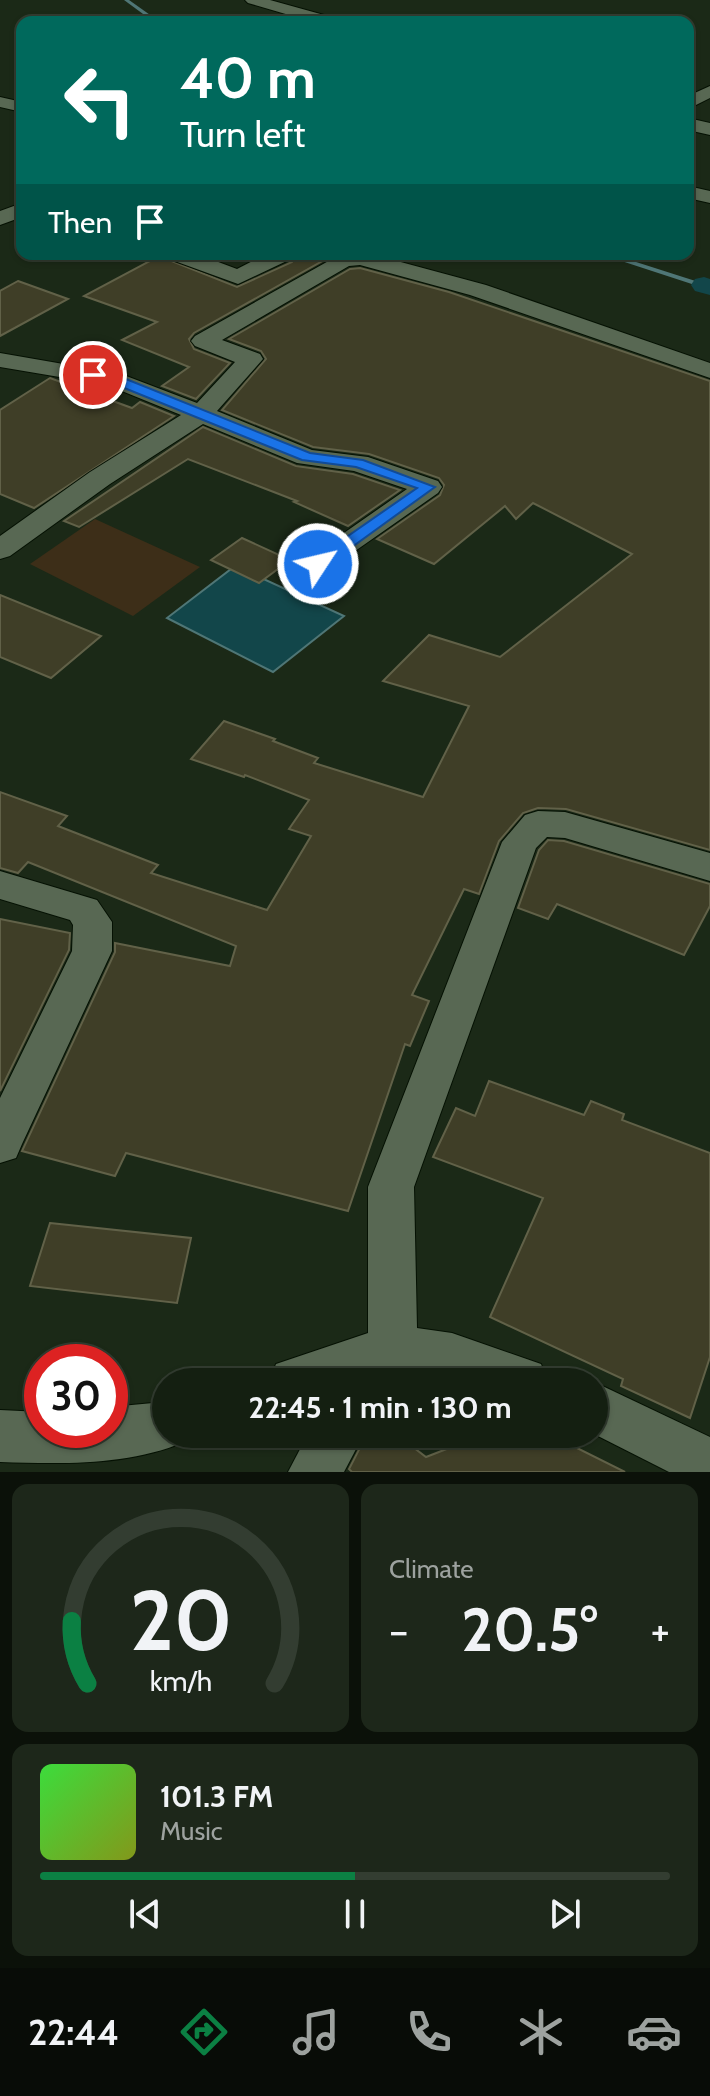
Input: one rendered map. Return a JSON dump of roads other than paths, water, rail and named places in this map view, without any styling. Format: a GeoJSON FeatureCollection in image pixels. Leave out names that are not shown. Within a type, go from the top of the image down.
{"type":"FeatureCollection","features":[{"type":"Feature","properties":{"kind":"street"},"geometry":{"type":"LineString","coordinates":[[253,0],[304,16]]}},
{"type":"Feature","properties":{"kind":"street"},"geometry":{"type":"LineString","coordinates":[[193,260],[238,277],[271,260]]}},
{"type":"Feature","properties":{"kind":"street"},"geometry":{"type":"LineString","coordinates":[[0,550],[100,478],[201,414],[251,359],[203,341],[347,260]]}},
{"type":"Feature","properties":{"kind":"street"},"geometry":{"type":"LineString","coordinates":[[359,260],[478,290],[710,371]]}},
{"type":"Feature","properties":{"kind":"street"},"geometry":{"type":"LineString","coordinates":[[0,360],[29,368],[70,371],[116,380],[307,457],[358,463],[428,487],[318,564]]}},
{"type":"Feature","properties":{"kind":"street"},"geometry":{"type":"LineString","coordinates":[[483,1368],[452,1357],[382,1366],[391,1187],[520,842],[538,824],[565,825],[710,867]]}},
{"type":"Feature","properties":{"kind":"street"},"geometry":{"type":"LineString","coordinates":[[0,885],[83,910],[93,922],[92,951],[0,1144]]}},
{"type":"Feature","properties":{"kind":"street"},"geometry":{"type":"LineString","coordinates":[[608,1414],[710,1465]]}},
{"type":"Feature","properties":{"kind":"street"},"geometry":{"type":"LineString","coordinates":[[0,1436],[52,1438],[152,1429]]}},
{"type":"Feature","properties":{"kind":"street"},"geometry":{"type":"LineString","coordinates":[[314,1472],[329,1448]]}},
{"type":"Feature","properties":{"kind":"water"},"geometry":{"type":"Polygon","coordinates":[[[235,566],[344,616],[273,672],[167,618],[235,566]]]}},
{"type":"Feature","properties":{"kind":"waterway"},"geometry":{"type":"LineString","coordinates":[[126,0],[149,16]]}},
{"type":"Feature","properties":{"kind":"waterway"},"geometry":{"type":"LineString","coordinates":[[623,260],[704,285]]}},
{"type":"Feature","properties":{"kind":"waterway"},"geometry":{"type":"LineString","coordinates":[[704,285],[710,287]]}}]}
